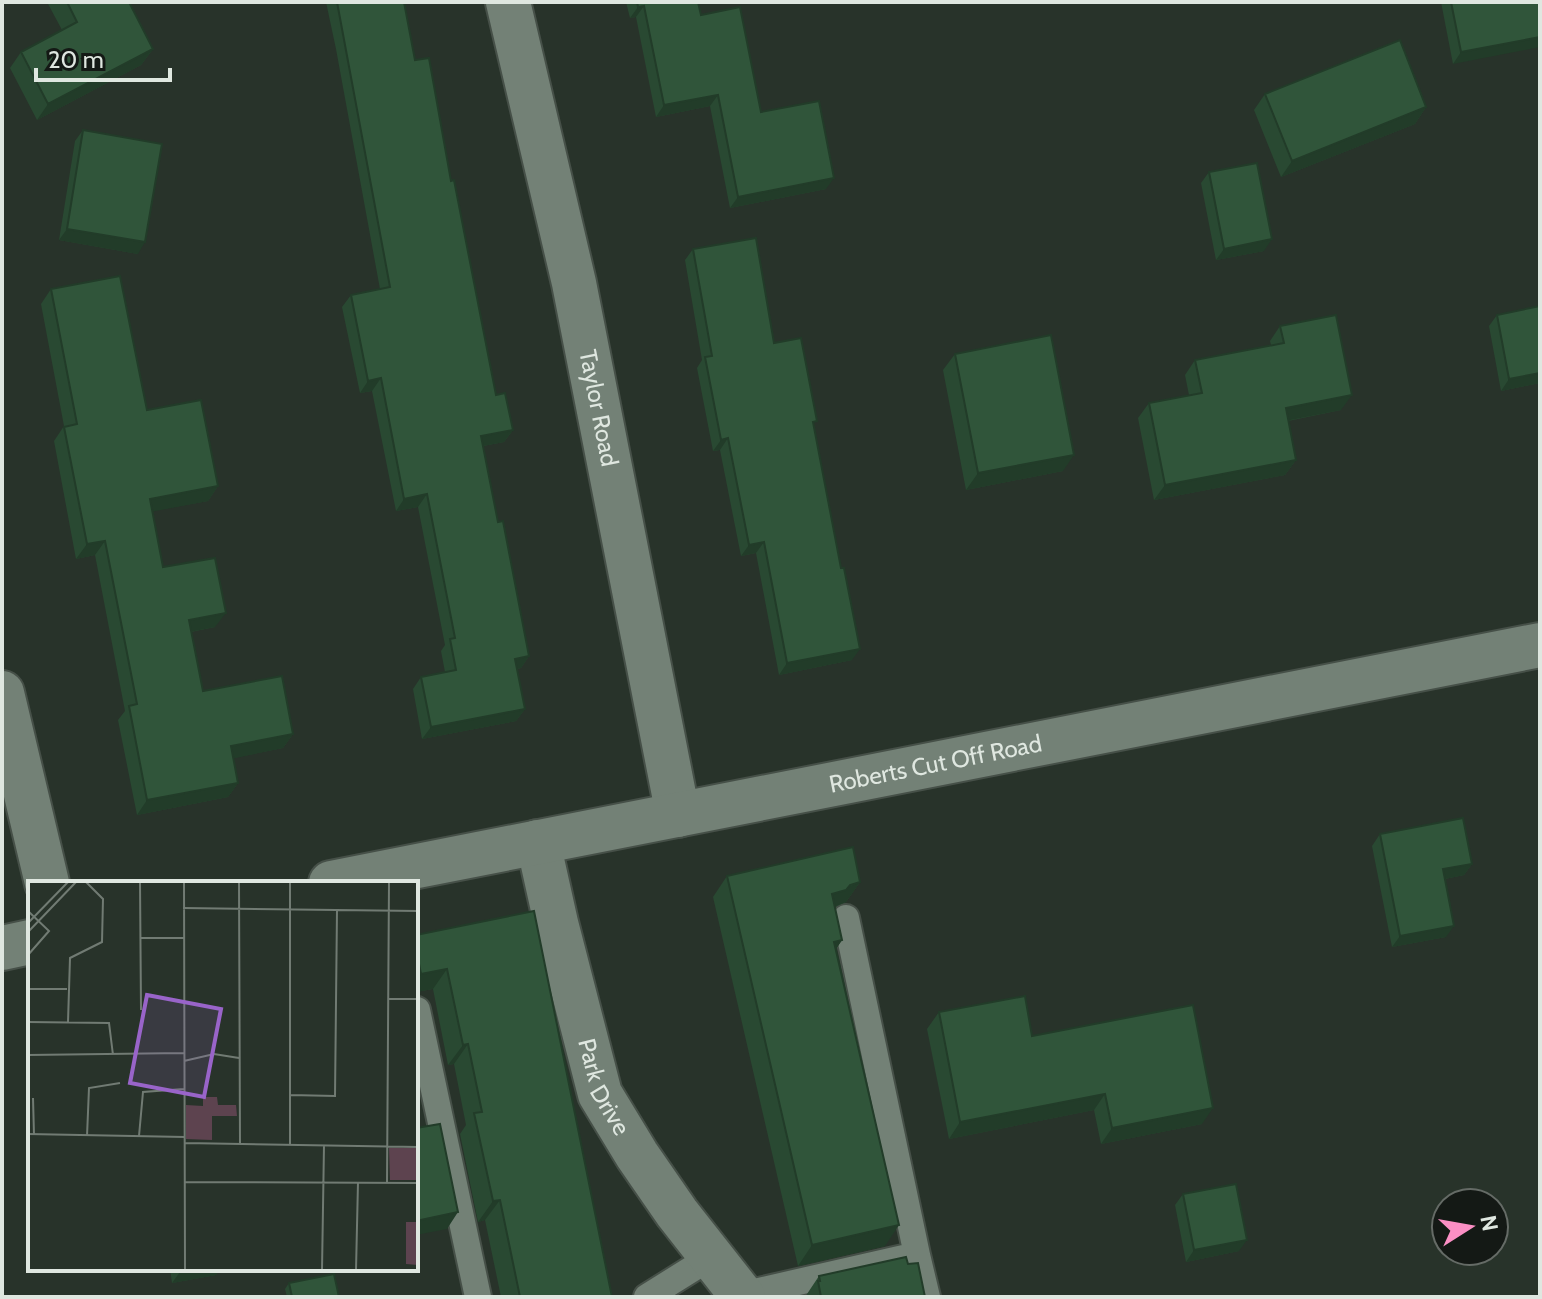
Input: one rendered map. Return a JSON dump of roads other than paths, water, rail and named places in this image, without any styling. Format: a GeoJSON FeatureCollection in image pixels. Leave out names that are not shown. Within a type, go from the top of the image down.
{"type":"FeatureCollection","features":[{"type":"Feature","properties":{"kind":"street","name":"Taylor Road"},"geometry":{"type":"LineString","coordinates":[[508,2],[574,283],[678,815]]}},
{"type":"Feature","properties":{"kind":"street","name":"Roberts Cut Off Road"},"geometry":{"type":"LineString","coordinates":[[341,881],[1540,645]]}},
{"type":"Feature","properties":{"kind":"street"},"geometry":{"type":"LineString","coordinates":[[2,693],[47,881]]}},
{"type":"Feature","properties":{"kind":"street","name":"Park Drive"},"geometry":{"type":"LineString","coordinates":[[538,842],[600,1094],[677,1213],[742,1296]]}},
{"type":"Feature","properties":{"kind":"street"},"geometry":{"type":"LineString","coordinates":[[2,948],[28,942]]}},
{"type":"Feature","properties":{"kind":"lane"},"geometry":{"type":"LineString","coordinates":[[846,918],[927,1297]]}},
{"type":"Feature","properties":{"kind":"lane"},"geometry":{"type":"LineString","coordinates":[[418,1015],[478,1297]]}},
{"type":"Feature","properties":{"kind":"lane"},"geometry":{"type":"LineString","coordinates":[[742,1296],[917,1255]]}},
{"type":"Feature","properties":{"kind":"lane"},"geometry":{"type":"LineString","coordinates":[[647,1297],[711,1257]]}}]}
